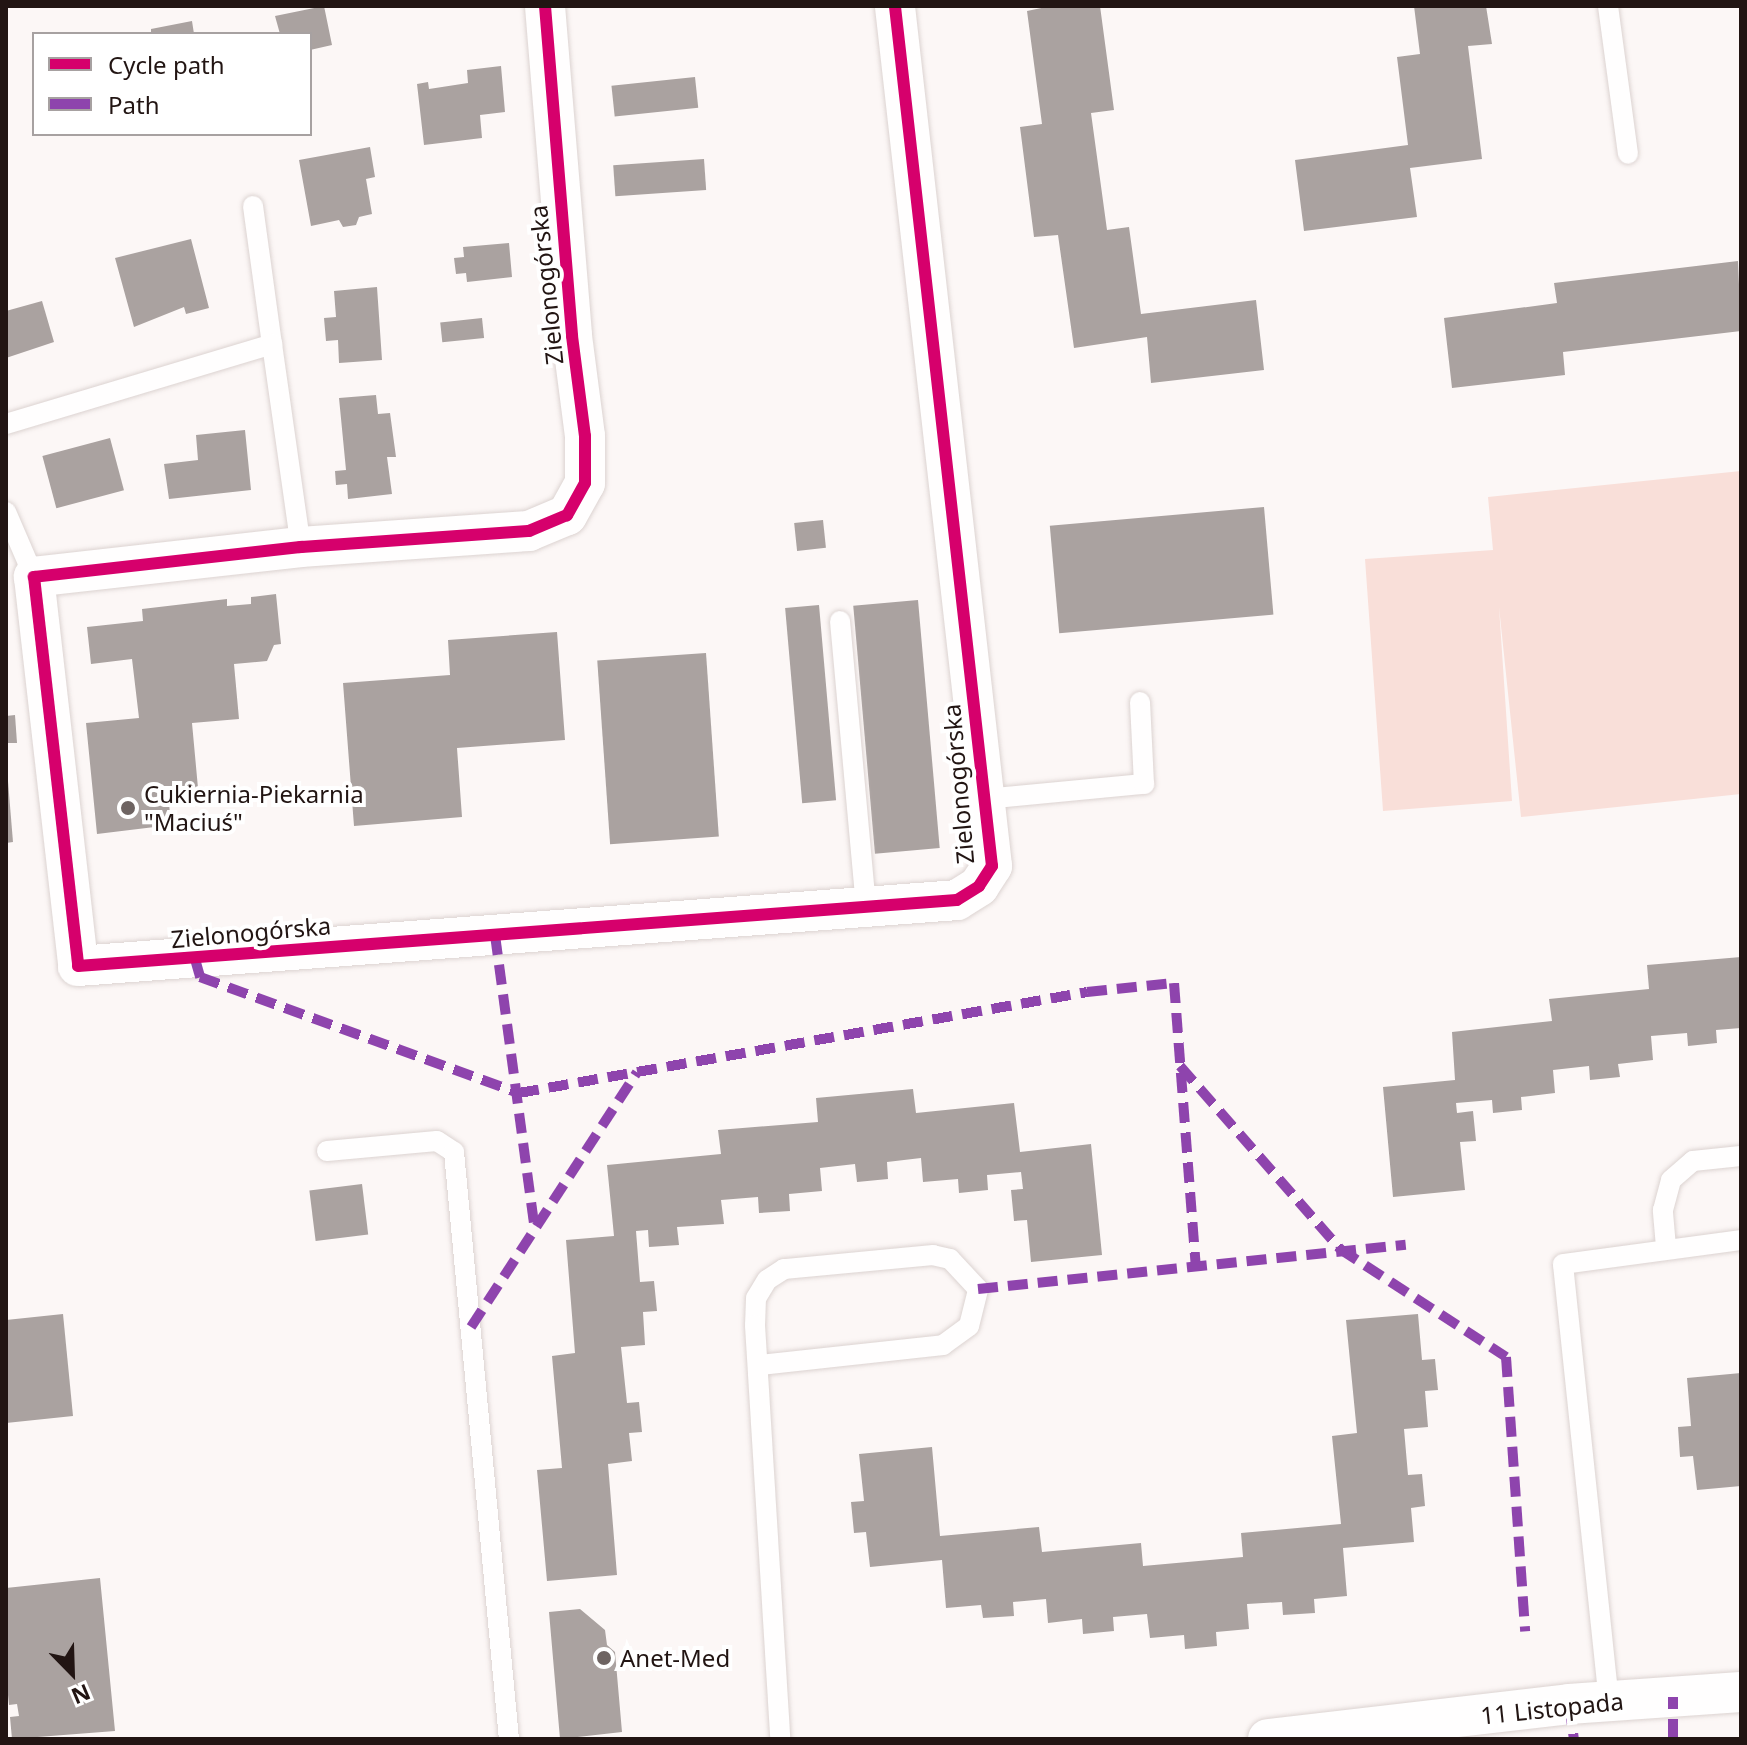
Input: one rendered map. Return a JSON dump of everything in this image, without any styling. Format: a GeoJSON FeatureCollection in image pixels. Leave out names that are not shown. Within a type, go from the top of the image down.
{"type":"FeatureCollection","features":[{"type":"Feature","properties":{"kind":"street","name":"Zielonogórska"},"geometry":{"type":"LineString","coordinates":[[545,6],[569,307],[585,436],[585,483],[567,515],[529,531],[301,547],[34,577],[78,966],[866,904],[957,900],[979,886],[992,866],[895,6]]}},
{"type":"Feature","properties":{"kind":"street","name":"11 Listopada"},"geometry":{"type":"LineString","coordinates":[[1268,1739],[1609,1702],[1741,1692]]}},
{"type":"Feature","properties":{"kind":"lane"},"geometry":{"type":"LineString","coordinates":[[1608,6],[1628,154]]}},
{"type":"Feature","properties":{"kind":"lane"},"geometry":{"type":"LineString","coordinates":[[253,206],[301,547]]}},
{"type":"Feature","properties":{"kind":"lane"},"geometry":{"type":"LineString","coordinates":[[6,424],[272,344]]}},
{"type":"Feature","properties":{"kind":"lane"},"geometry":{"type":"LineString","coordinates":[[6,512],[34,577]]}},
{"type":"Feature","properties":{"kind":"lane"},"geometry":{"type":"LineString","coordinates":[[840,621],[866,904]]}},
{"type":"Feature","properties":{"kind":"lane"},"geometry":{"type":"LineString","coordinates":[[984,799],[1144,784],[1140,702]]}},
{"type":"Feature","properties":{"kind":"lane"},"geometry":{"type":"LineString","coordinates":[[327,1151],[437,1141],[454,1152],[509,1739]]}},
{"type":"Feature","properties":{"kind":"lane"},"geometry":{"type":"LineString","coordinates":[[1666,1247],[1663,1210],[1671,1180],[1693,1161],[1741,1156]]}},
{"type":"Feature","properties":{"kind":"lane"},"geometry":{"type":"LineString","coordinates":[[1609,1702],[1563,1264],[1666,1247],[1741,1240]]}},
{"type":"Feature","properties":{"kind":"lane"},"geometry":{"type":"LineString","coordinates":[[760,1365],[943,1345],[969,1326],[978,1289],[950,1259],[933,1255],[784,1269],[767,1280],[756,1298],[780,1739]]}},
{"type":"Feature","properties":{"kind":"shaded area"},"geometry":{"type":"Polygon","coordinates":[[[1741,471],[1741,794],[1521,817],[1499,607],[1512,801],[1383,811],[1365,559],[1493,550],[1488,497],[1741,471]]]}},
{"type":"Feature","properties":{"kind":"building"},"geometry":{"type":"Polygon","coordinates":[[[324,6],[332,45],[312,50],[312,32],[279,32],[275,16],[324,6]]]}},
{"type":"Feature","properties":{"kind":"building"},"geometry":{"type":"Polygon","coordinates":[[[1051,6],[1100,6],[1114,110],[1091,113],[1107,230],[1129,227],[1141,314],[1256,300],[1264,370],[1151,383],[1147,337],[1074,348],[1058,235],[1034,237],[1020,127],[1042,124],[1027,11],[1051,6]]]}},
{"type":"Feature","properties":{"kind":"building"},"geometry":{"type":"Polygon","coordinates":[[[1414,6],[1486,6],[1492,44],[1468,46],[1482,159],[1410,168],[1417,217],[1304,231],[1295,160],[1408,145],[1397,57],[1420,54],[1414,6]]]}},
{"type":"Feature","properties":{"kind":"building"},"geometry":{"type":"Polygon","coordinates":[[[192,21],[194,32],[151,32],[151,29],[192,21]]]}},
{"type":"Feature","properties":{"kind":"building"},"geometry":{"type":"Polygon","coordinates":[[[501,66],[505,112],[480,115],[482,138],[424,145],[417,84],[428,82],[429,89],[468,83],[467,70],[501,66]]]}},
{"type":"Feature","properties":{"kind":"building"},"geometry":{"type":"Polygon","coordinates":[[[695,77],[698,108],[615,117],[611,86],[695,77]]]}},
{"type":"Feature","properties":{"kind":"building"},"geometry":{"type":"Polygon","coordinates":[[[370,147],[375,177],[366,179],[372,214],[359,217],[356,225],[343,227],[339,220],[311,226],[299,160],[370,147]]]}},
{"type":"Feature","properties":{"kind":"building"},"geometry":{"type":"Polygon","coordinates":[[[704,159],[706,190],[615,196],[613,165],[704,159]]]}},
{"type":"Feature","properties":{"kind":"building"},"geometry":{"type":"Polygon","coordinates":[[[191,239],[209,308],[186,314],[184,307],[134,327],[115,258],[191,239]]]}},
{"type":"Feature","properties":{"kind":"building"},"geometry":{"type":"Polygon","coordinates":[[[509,243],[512,277],[467,282],[466,273],[456,274],[454,258],[464,257],[463,247],[509,243]]]}},
{"type":"Feature","properties":{"kind":"building"},"geometry":{"type":"Polygon","coordinates":[[[1738,261],[1741,331],[1563,352],[1565,375],[1452,388],[1444,318],[1557,303],[1554,283],[1738,261]]]}},
{"type":"Feature","properties":{"kind":"building"},"geometry":{"type":"Polygon","coordinates":[[[377,287],[382,360],[339,363],[338,340],[326,341],[324,318],[336,317],[334,291],[377,287]]]}},
{"type":"Feature","properties":{"kind":"building"},"geometry":{"type":"Polygon","coordinates":[[[42,301],[54,342],[6,358],[6,311],[42,301]]]}},
{"type":"Feature","properties":{"kind":"building"},"geometry":{"type":"Polygon","coordinates":[[[482,318],[484,338],[442,342],[440,322],[482,318]]]}},
{"type":"Feature","properties":{"kind":"building"},"geometry":{"type":"Polygon","coordinates":[[[376,395],[378,414],[390,413],[396,457],[387,457],[392,494],[348,499],[347,484],[336,485],[335,471],[346,470],[339,398],[376,395]]]}},
{"type":"Feature","properties":{"kind":"building"},"geometry":{"type":"Polygon","coordinates":[[[245,430],[251,490],[169,499],[164,464],[198,460],[196,435],[245,430]]]}},
{"type":"Feature","properties":{"kind":"building"},"geometry":{"type":"Polygon","coordinates":[[[110,438],[124,490],[56,508],[42,456],[110,438]]]}},
{"type":"Feature","properties":{"kind":"building"},"geometry":{"type":"Polygon","coordinates":[[[1264,507],[1273,615],[1059,633],[1050,526],[1264,507]]]}},
{"type":"Feature","properties":{"kind":"building"},"geometry":{"type":"Polygon","coordinates":[[[823,520],[826,548],[797,551],[794,523],[823,520]]]}},
{"type":"Feature","properties":{"kind":"building"},"geometry":{"type":"Polygon","coordinates":[[[276,594],[281,644],[274,645],[267,661],[234,664],[239,719],[192,723],[198,788],[168,792],[171,825],[97,834],[86,723],[139,718],[132,659],[91,664],[87,627],[143,621],[142,609],[227,599],[227,606],[251,604],[251,597],[276,594]]]}},
{"type":"Feature","properties":{"kind":"building"},"geometry":{"type":"Polygon","coordinates":[[[918,600],[940,848],[875,854],[853,606],[918,600]]]}},
{"type":"Feature","properties":{"kind":"building"},"geometry":{"type":"Polygon","coordinates":[[[819,605],[836,800],[802,803],[785,608],[819,605]]]}},
{"type":"Feature","properties":{"kind":"building"},"geometry":{"type":"Polygon","coordinates":[[[557,632],[565,740],[457,748],[462,817],[354,826],[343,683],[450,675],[448,640],[557,632]]]}},
{"type":"Feature","properties":{"kind":"building"},"geometry":{"type":"Polygon","coordinates":[[[706,653],[719,837],[610,844],[597,661],[706,653]]]}},
{"type":"Feature","properties":{"kind":"building"},"geometry":{"type":"Polygon","coordinates":[[[15,715],[17,743],[6,743],[6,716],[15,715]]]}},
{"type":"Feature","properties":{"kind":"building"},"geometry":{"type":"Polygon","coordinates":[[[6,757],[13,842],[6,843],[6,757]]]}},
{"type":"Feature","properties":{"kind":"building"},"geometry":{"type":"Polygon","coordinates":[[[1741,957],[1741,1028],[1716,1030],[1717,1043],[1688,1046],[1687,1033],[1651,1036],[1653,1060],[1618,1064],[1620,1077],[1590,1080],[1589,1066],[1553,1070],[1555,1093],[1521,1097],[1522,1110],[1493,1113],[1492,1100],[1456,1103],[1457,1113],[1473,1111],[1476,1141],[1460,1142],[1465,1190],[1393,1197],[1383,1087],[1455,1080],[1452,1032],[1552,1021],[1549,999],[1649,989],[1647,965],[1741,957]]]}},
{"type":"Feature","properties":{"kind":"building"},"geometry":{"type":"Polygon","coordinates":[[[913,1089],[916,1113],[1014,1103],[1020,1152],[1091,1144],[1102,1255],[1031,1262],[1027,1220],[1014,1221],[1011,1190],[1023,1189],[1021,1172],[987,1175],[988,1190],[959,1193],[958,1179],[923,1182],[921,1158],[887,1162],[888,1179],[857,1182],[855,1164],[820,1168],[822,1191],[789,1194],[790,1211],[759,1213],[758,1197],[721,1200],[724,1224],[677,1227],[679,1245],[649,1247],[648,1230],[636,1231],[640,1282],[654,1281],[657,1311],[643,1312],[645,1345],[621,1347],[627,1403],[639,1402],[642,1432],[629,1433],[632,1461],[608,1464],[617,1575],[547,1581],[537,1470],[562,1468],[552,1356],[575,1353],[566,1240],[614,1236],[607,1165],[721,1154],[718,1130],[818,1122],[816,1098],[913,1089]]]}},
{"type":"Feature","properties":{"kind":"building"},"geometry":{"type":"Polygon","coordinates":[[[362,1184],[368,1235],[316,1241],[309,1190],[362,1184]]]}},
{"type":"Feature","properties":{"kind":"building"},"geometry":{"type":"Polygon","coordinates":[[[63,1314],[73,1416],[6,1423],[6,1320],[63,1314]]]}},
{"type":"Feature","properties":{"kind":"building"},"geometry":{"type":"Polygon","coordinates":[[[1418,1314],[1422,1360],[1435,1359],[1438,1390],[1425,1391],[1428,1427],[1404,1429],[1408,1475],[1422,1474],[1425,1506],[1411,1508],[1414,1542],[1343,1548],[1347,1596],[1314,1599],[1315,1613],[1283,1615],[1282,1602],[1247,1604],[1249,1629],[1216,1632],[1217,1646],[1185,1649],[1184,1635],[1150,1638],[1147,1614],[1113,1617],[1114,1631],[1083,1634],[1082,1619],[1048,1623],[1046,1599],[1013,1602],[1014,1616],[983,1618],[981,1605],[946,1608],[942,1560],[870,1567],[866,1532],[854,1533],[851,1502],[864,1501],[859,1454],[932,1447],[940,1536],[1039,1527],[1042,1552],[1141,1543],[1143,1566],[1243,1557],[1241,1533],[1341,1524],[1332,1436],[1357,1433],[1346,1320],[1418,1314]]]}},
{"type":"Feature","properties":{"kind":"building"},"geometry":{"type":"Polygon","coordinates":[[[1741,1373],[1741,1486],[1697,1490],[1693,1456],[1680,1457],[1678,1427],[1691,1426],[1687,1378],[1741,1373]]]}},
{"type":"Feature","properties":{"kind":"building"},"geometry":{"type":"Polygon","coordinates":[[[100,1578],[115,1731],[12,1739],[10,1717],[19,1716],[17,1704],[9,1705],[6,1588],[100,1578]]]}},
{"type":"Feature","properties":{"kind":"building"},"geometry":{"type":"Polygon","coordinates":[[[580,1609],[605,1630],[607,1645],[615,1652],[622,1732],[560,1739],[549,1612],[580,1609]]]}},
{"type":"Feature","properties":{"kind":"marked path"},"geometry":{"type":"LineString","coordinates":[[495,935],[535,1230]]}},
{"type":"Feature","properties":{"kind":"marked path"},"geometry":{"type":"LineString","coordinates":[[195,959],[200,977],[519,1093],[1087,992],[1174,983],[1196,1266]]}},
{"type":"Feature","properties":{"kind":"marked path"},"geometry":{"type":"LineString","coordinates":[[1180,1066],[1340,1249],[1506,1357],[1525,1631]]}},
{"type":"Feature","properties":{"kind":"marked path"},"geometry":{"type":"LineString","coordinates":[[471,1327],[637,1072]]}},
{"type":"Feature","properties":{"kind":"marked path"},"geometry":{"type":"LineString","coordinates":[[978,1289],[1406,1245]]}},
{"type":"Feature","properties":{"kind":"marked path"},"geometry":{"type":"LineString","coordinates":[[1673,1697],[1673,1739]]}},
{"type":"Feature","properties":{"kind":"marked path"},"geometry":{"type":"LineString","coordinates":[[1569,1704],[1574,1739]]}},
{"type":"Feature","properties":{"kind":"cycle path"},"geometry":{"type":"LineString","coordinates":[[545,6],[572,336],[585,436],[585,483],[567,515],[529,531],[301,547],[34,577],[78,966],[957,900],[979,886],[992,866],[895,6]]}},
{"type":"Feature","properties":{"kind":"place","name":"Cukiernia-Piekarnia \"Maciuś\""},"geometry":{"type":"Point","coordinates":[128,808]}},
{"type":"Feature","properties":{"kind":"place","name":"Anet-Med"},"geometry":{"type":"Point","coordinates":[604,1658]}}]}
